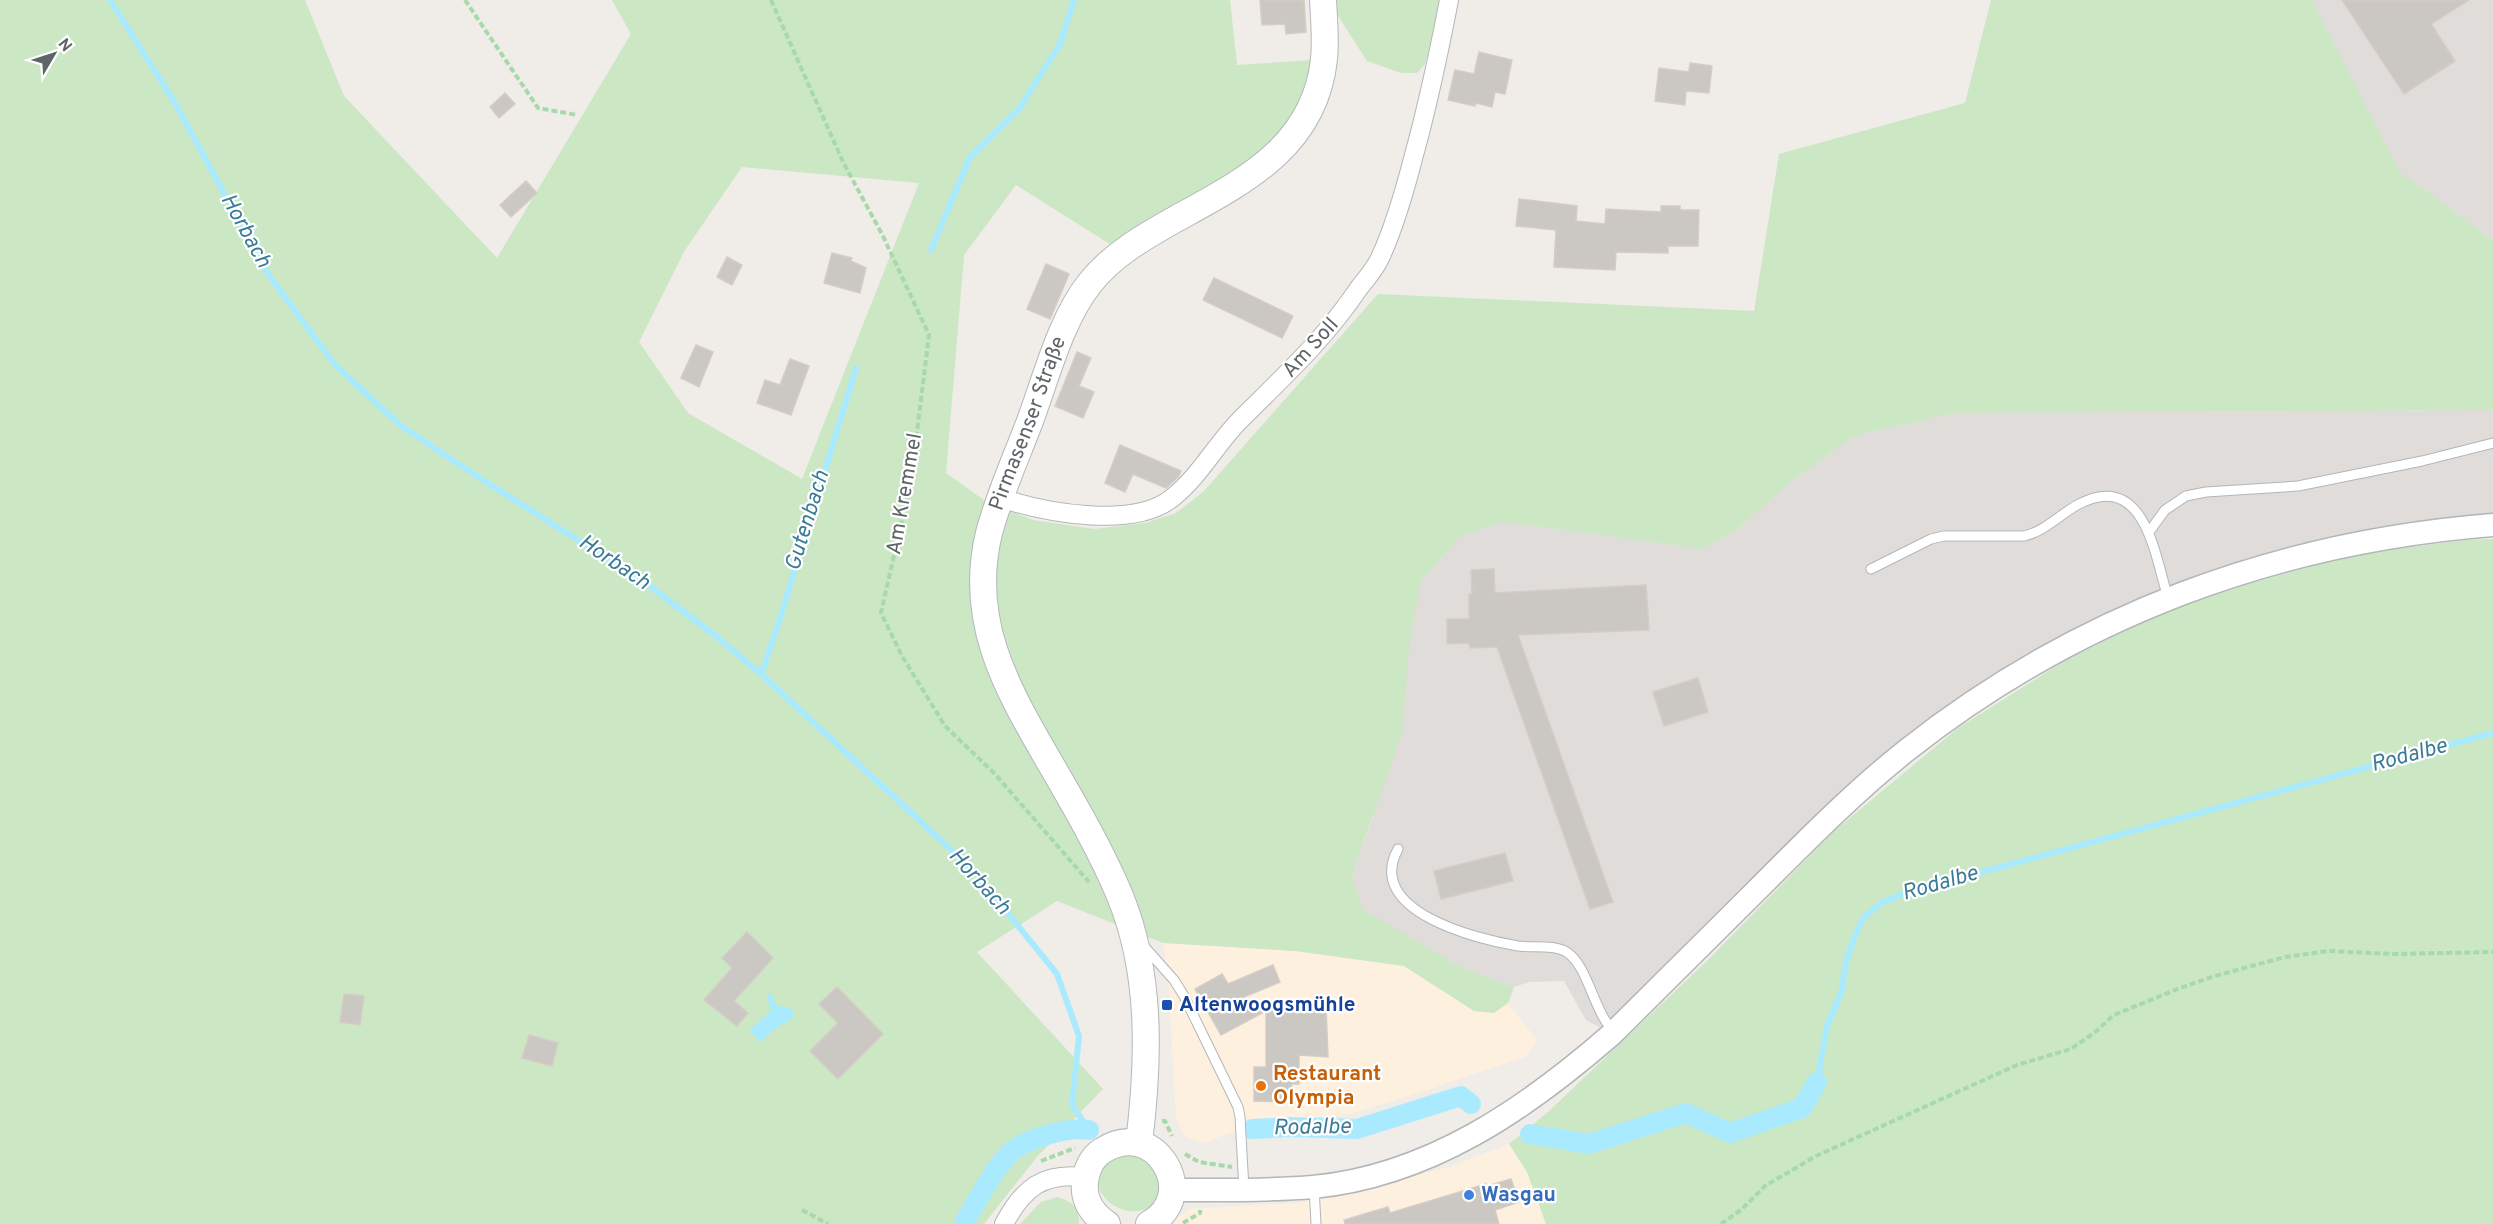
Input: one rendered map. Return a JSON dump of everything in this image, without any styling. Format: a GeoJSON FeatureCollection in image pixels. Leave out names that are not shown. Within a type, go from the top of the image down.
{"type":"FeatureCollection","features":[{"type":"Feature","properties":{"kind":"main road","name":"Pirmasenser Straße"},"geometry":{"type":"LineString","coordinates":[[1141,1131],[1147,1039],[1145,1002],[1133,933],[1120,897],[1102,860],[999,667],[990,638],[983,583],[989,533],[1062,335],[1089,284],[1106,266],[1151,233],[1217,197],[1260,170],[1294,137],[1309,114],[1324,60],[1323,0]]}},
{"type":"Feature","properties":{"kind":"main road"},"geometry":{"type":"LineString","coordinates":[[1107,1224],[1092,1210],[1087,1200],[1085,1177],[1090,1164],[1099,1153],[1111,1145],[1125,1142],[1141,1131],[1170,1172],[1172,1190],[1163,1212],[1149,1224]]}},
{"type":"Feature","properties":{"kind":"street","name":"Am Soll"},"geometry":{"type":"LineString","coordinates":[[1001,498],[1061,513],[1138,515],[1155,508],[1172,499],[1192,479],[1239,421],[1299,363],[1344,311],[1379,260],[1402,201],[1432,88],[1449,0]]}},
{"type":"Feature","properties":{"kind":"street"},"geometry":{"type":"LineString","coordinates":[[1172,1190],[1243,1178],[1314,1187],[1392,1171],[1468,1140],[1551,1084],[1614,1032],[1855,794],[1906,751],[1990,690],[2028,667],[2075,640],[2168,598],[2217,579],[2322,550],[2412,533],[2493,525]]}},
{"type":"Feature","properties":{"kind":"street"},"geometry":{"type":"LineString","coordinates":[[1004,1224],[1021,1196],[1036,1184],[1067,1175],[1085,1177]]}},
{"type":"Feature","properties":{"kind":"lane"},"geometry":{"type":"LineString","coordinates":[[2149,532],[2166,510],[2186,496],[2206,492],[2298,486],[2493,443]]}},
{"type":"Feature","properties":{"kind":"lane"},"geometry":{"type":"LineString","coordinates":[[1871,569],[1931,539],[1944,536],[2012,537],[2035,534],[2079,504],[2099,497],[2116,498],[2132,505],[2142,517],[2149,532],[2168,598]]}},
{"type":"Feature","properties":{"kind":"lane"},"geometry":{"type":"LineString","coordinates":[[1398,849],[1391,864],[1391,873],[1397,892],[1407,904],[1418,912],[1456,929],[1508,944],[1566,951],[1577,962],[1604,1021],[1614,1032]]}},
{"type":"Feature","properties":{"kind":"lane","name":"Pirmasenser Straße"},"geometry":{"type":"LineString","coordinates":[[1133,933],[1174,980],[1216,1060],[1240,1117],[1243,1178]]}},
{"type":"Feature","properties":{"kind":"lane"},"geometry":{"type":"LineString","coordinates":[[1314,1187],[1316,1224]]}},
{"type":"Feature","properties":{"kind":"path"},"geometry":{"type":"LineString","coordinates":[[465,0],[538,108],[577,115]]}},
{"type":"Feature","properties":{"kind":"path","name":"Am Kremmel"},"geometry":{"type":"LineString","coordinates":[[771,0],[843,162],[883,236],[928,335],[911,480],[881,613],[902,656],[945,726],[994,773],[1094,889]]}},
{"type":"Feature","properties":{"kind":"path"},"geometry":{"type":"LineString","coordinates":[[1721,1224],[1741,1210],[1765,1186],[1816,1156],[2017,1065],[2071,1049],[2114,1015],[2171,991],[2285,957],[2328,951],[2392,954],[2493,952]]}},
{"type":"Feature","properties":{"kind":"path"},"geometry":{"type":"LineString","coordinates":[[1141,1131],[1165,1121],[1175,1143]]}},
{"type":"Feature","properties":{"kind":"path"},"geometry":{"type":"LineString","coordinates":[[1037,1164],[1058,1153],[1078,1147]]}},
{"type":"Feature","properties":{"kind":"path"},"geometry":{"type":"LineString","coordinates":[[1180,1150],[1199,1162],[1221,1166],[1243,1178]]}},
{"type":"Feature","properties":{"kind":"path"},"geometry":{"type":"LineString","coordinates":[[802,1210],[828,1224]]}},
{"type":"Feature","properties":{"kind":"shaded area"},"geometry":{"type":"Polygon","coordinates":[[[2312,0],[2493,0],[2493,240],[2400,172],[2312,0]]]}},
{"type":"Feature","properties":{"kind":"shaded area"},"geometry":{"type":"Polygon","coordinates":[[[2493,410],[2493,525],[2217,579],[1951,717],[1612,1034],[1586,1020],[1564,981],[1529,982],[1514,987],[1464,969],[1361,909],[1352,875],[1372,820],[1421,581],[1460,536],[1503,522],[1703,549],[1736,530],[1791,482],[1854,436],[1954,413],[2493,410]]]}},
{"type":"Feature","properties":{"kind":"shaded area","name":"Altenwoogsmühle"},"geometry":{"type":"Polygon","coordinates":[[[1163,943],[1295,951],[1404,966],[1474,1011],[1494,1013],[1508,1003],[1537,1040],[1527,1056],[1422,1092],[1353,1113],[1253,1125],[1202,1143],[1185,1137],[1176,1117],[1169,989],[1163,943]]]}},
{"type":"Feature","properties":{"kind":"shaded area"},"geometry":{"type":"Polygon","coordinates":[[[1509,1144],[1527,1172],[1546,1224],[1167,1224],[1191,1209],[1296,1203],[1450,1167],[1509,1144]]]}},
{"type":"Feature","properties":{"kind":"green space"},"geometry":{"type":"Polygon","coordinates":[[[0,0],[305,0],[344,96],[497,258],[631,34],[612,0],[1230,0],[1237,65],[1312,60],[1297,109],[1275,142],[1214,185],[1113,246],[1016,185],[964,255],[946,473],[988,503],[1033,520],[1094,529],[1145,523],[1176,513],[1203,492],[1378,294],[1754,311],[1779,154],[1965,103],[1991,0],[2312,0],[2400,172],[2493,240],[2493,410],[1954,413],[1854,436],[1791,482],[1736,530],[1703,549],[1503,522],[1460,536],[1421,581],[1410,638],[1402,733],[1352,875],[1362,909],[1464,969],[1514,987],[1508,1003],[1494,1013],[1474,1011],[1404,966],[1295,951],[1163,943],[1057,901],[977,952],[1103,1089],[1036,1158],[984,1224],[0,1224],[0,0]],[[742,167],[685,250],[639,342],[688,413],[802,479],[919,183],[742,167]]]}},
{"type":"Feature","properties":{"kind":"green space"},"geometry":{"type":"Polygon","coordinates":[[[1334,0],[1442,0],[1425,64],[1417,73],[1401,73],[1367,61],[1335,11],[1334,0]]]}},
{"type":"Feature","properties":{"kind":"green space"},"geometry":{"type":"Polygon","coordinates":[[[2493,539],[2493,1224],[1546,1224],[1527,1172],[1509,1144],[1548,1112],[1710,958],[1833,832],[1958,728],[2066,660],[2159,614],[2247,584],[2352,555],[2465,540],[2493,539]]]}},
{"type":"Feature","properties":{"kind":"green space"},"geometry":{"type":"Polygon","coordinates":[[[1121,1153],[1142,1155],[1162,1179],[1159,1198],[1149,1208],[1136,1211],[1124,1210],[1112,1204],[1104,1196],[1099,1186],[1099,1174],[1106,1163],[1121,1153]]]}},
{"type":"Feature","properties":{"kind":"green space"},"geometry":{"type":"Polygon","coordinates":[[[1057,1197],[1074,1206],[1079,1224],[1020,1224],[1041,1202],[1057,1197]]]}},
{"type":"Feature","properties":{"kind":"water"},"geometry":{"type":"Polygon","coordinates":[[[771,993],[777,1006],[787,1007],[794,1011],[792,1019],[774,1029],[761,1042],[749,1030],[771,1010],[767,995],[771,993]]]}},
{"type":"Feature","properties":{"kind":"building"},"geometry":{"type":"Polygon","coordinates":[[[1260,0],[1304,0],[1306,32],[1286,34],[1285,24],[1262,25],[1260,0]]]}},
{"type":"Feature","properties":{"kind":"building"},"geometry":{"type":"Polygon","coordinates":[[[2342,0],[2469,0],[2431,24],[2455,61],[2404,94],[2342,0]]]}},
{"type":"Feature","properties":{"kind":"building"},"geometry":{"type":"Polygon","coordinates":[[[1479,52],[1512,60],[1505,94],[1495,92],[1492,107],[1448,100],[1455,70],[1474,74],[1479,52]]]}},
{"type":"Feature","properties":{"kind":"building"},"geometry":{"type":"Polygon","coordinates":[[[1690,63],[1712,66],[1709,93],[1686,91],[1685,105],[1655,101],[1659,68],[1689,72],[1690,63]]]}},
{"type":"Feature","properties":{"kind":"building"},"geometry":{"type":"Polygon","coordinates":[[[505,93],[515,104],[499,118],[490,107],[505,93]]]}},
{"type":"Feature","properties":{"kind":"building"},"geometry":{"type":"Polygon","coordinates":[[[526,181],[537,193],[511,217],[500,205],[526,181]]]}},
{"type":"Feature","properties":{"kind":"building"},"geometry":{"type":"Polygon","coordinates":[[[1519,199],[1577,206],[1576,221],[1605,224],[1606,209],[1661,212],[1661,206],[1680,206],[1680,210],[1699,210],[1698,246],[1668,246],[1668,253],[1616,252],[1615,270],[1554,267],[1556,230],[1516,226],[1519,199]]]}},
{"type":"Feature","properties":{"kind":"building"},"geometry":{"type":"Polygon","coordinates":[[[832,253],[852,258],[851,261],[866,268],[860,293],[824,283],[832,253]]]}},
{"type":"Feature","properties":{"kind":"building"},"geometry":{"type":"Polygon","coordinates":[[[727,257],[742,265],[732,285],[717,277],[727,257]]]}},
{"type":"Feature","properties":{"kind":"building"},"geometry":{"type":"Polygon","coordinates":[[[1046,264],[1069,274],[1050,319],[1027,309],[1046,264]]]}},
{"type":"Feature","properties":{"kind":"building"},"geometry":{"type":"Polygon","coordinates":[[[1214,278],[1293,316],[1282,338],[1203,300],[1214,278]]]}},
{"type":"Feature","properties":{"kind":"building"},"geometry":{"type":"Polygon","coordinates":[[[696,345],[713,352],[699,387],[681,378],[696,345]]]}},
{"type":"Feature","properties":{"kind":"building"},"geometry":{"type":"Polygon","coordinates":[[[1077,352],[1091,358],[1079,386],[1094,392],[1083,418],[1055,406],[1077,352]]]}},
{"type":"Feature","properties":{"kind":"building"},"geometry":{"type":"Polygon","coordinates":[[[790,359],[809,366],[791,415],[757,403],[765,380],[780,385],[790,359]]]}},
{"type":"Feature","properties":{"kind":"building"},"geometry":{"type":"Polygon","coordinates":[[[1120,445],[1181,471],[1179,476],[1166,488],[1133,474],[1125,492],[1105,483],[1120,445]]]}},
{"type":"Feature","properties":{"kind":"building"},"geometry":{"type":"Polygon","coordinates":[[[1494,569],[1495,593],[1646,585],[1649,630],[1518,635],[1613,902],[1590,909],[1497,647],[1470,648],[1469,643],[1447,644],[1447,619],[1469,619],[1469,594],[1472,594],[1471,570],[1494,569]]]}},
{"type":"Feature","properties":{"kind":"building"},"geometry":{"type":"Polygon","coordinates":[[[1698,678],[1708,712],[1664,726],[1653,692],[1698,678]]]}},
{"type":"Feature","properties":{"kind":"building"},"geometry":{"type":"Polygon","coordinates":[[[1505,853],[1513,881],[1441,899],[1434,871],[1505,853]]]}},
{"type":"Feature","properties":{"kind":"building"},"geometry":{"type":"Polygon","coordinates":[[[747,932],[773,958],[734,1001],[748,1013],[737,1026],[704,1000],[732,968],[722,958],[747,932]]]}},
{"type":"Feature","properties":{"kind":"building"},"geometry":{"type":"Polygon","coordinates":[[[1273,965],[1280,982],[1215,1009],[1326,1007],[1328,1057],[1299,1055],[1299,1084],[1292,1084],[1292,1102],[1254,1101],[1254,1067],[1266,1067],[1266,1011],[1221,1035],[1195,989],[1222,974],[1228,984],[1273,965]]]}},
{"type":"Feature","properties":{"kind":"building"},"geometry":{"type":"Polygon","coordinates":[[[837,987],[883,1034],[838,1079],[810,1051],[838,1023],[819,1004],[837,987]]]}},
{"type":"Feature","properties":{"kind":"building"},"geometry":{"type":"Polygon","coordinates":[[[344,994],[364,996],[360,1025],[340,1022],[344,994]]]}},
{"type":"Feature","properties":{"kind":"building"},"geometry":{"type":"Polygon","coordinates":[[[529,1035],[558,1043],[552,1066],[522,1058],[529,1035]]]}},
{"type":"Feature","properties":{"kind":"building","name":"Wasgau"},"geometry":{"type":"Polygon","coordinates":[[[1511,1179],[1519,1202],[1495,1210],[1499,1224],[1345,1224],[1344,1220],[1388,1207],[1390,1213],[1486,1184],[1487,1186],[1511,1179]]]}},
{"type":"Feature","properties":{"kind":"waterway","name":"Horbach"},"geometry":{"type":"LineString","coordinates":[[110,0],[175,103],[268,274],[335,365],[400,425],[643,581],[717,637],[761,674],[972,869],[1057,974],[1079,1036],[1072,1105],[1089,1130]]}},
{"type":"Feature","properties":{"kind":"waterway","name":"Gutenbach"},"geometry":{"type":"LineString","coordinates":[[931,250],[970,157],[1019,109],[1060,44],[1074,0]]}},
{"type":"Feature","properties":{"kind":"waterway","name":"Gutenbach"},"geometry":{"type":"LineString","coordinates":[[761,674],[856,368]]}},
{"type":"Feature","properties":{"kind":"waterway","name":"Rodalbe"},"geometry":{"type":"LineString","coordinates":[[1817,1082],[1827,1026],[1841,993],[1846,962],[1854,938],[1863,918],[1881,903],[1905,893],[2493,733]]}},
{"type":"Feature","properties":{"kind":"waterway","name":"Rodalbe"},"geometry":{"type":"LineString","coordinates":[[1530,1134],[1589,1144],[1686,1113],[1730,1133],[1802,1108],[1817,1082]]}},
{"type":"Feature","properties":{"kind":"waterway","name":"Rodalbe"},"geometry":{"type":"LineString","coordinates":[[1252,1129],[1292,1127],[1357,1129],[1461,1096],[1471,1104]]}},
{"type":"Feature","properties":{"kind":"waterway","name":"Rodalbe"},"geometry":{"type":"LineString","coordinates":[[965,1221],[984,1188],[1006,1157],[1013,1151],[1033,1140],[1057,1132],[1089,1130]]}},
{"type":"Feature","properties":{"kind":"place","name":"Altenwoogsmühle"},"geometry":{"type":"Point","coordinates":[1167,1005]}},
{"type":"Feature","properties":{"kind":"place","name":"Restaurant Olympia"},"geometry":{"type":"Point","coordinates":[1261,1086]}},
{"type":"Feature","properties":{"kind":"place","name":"Wasgau"},"geometry":{"type":"Point","coordinates":[1469,1195]}}]}
